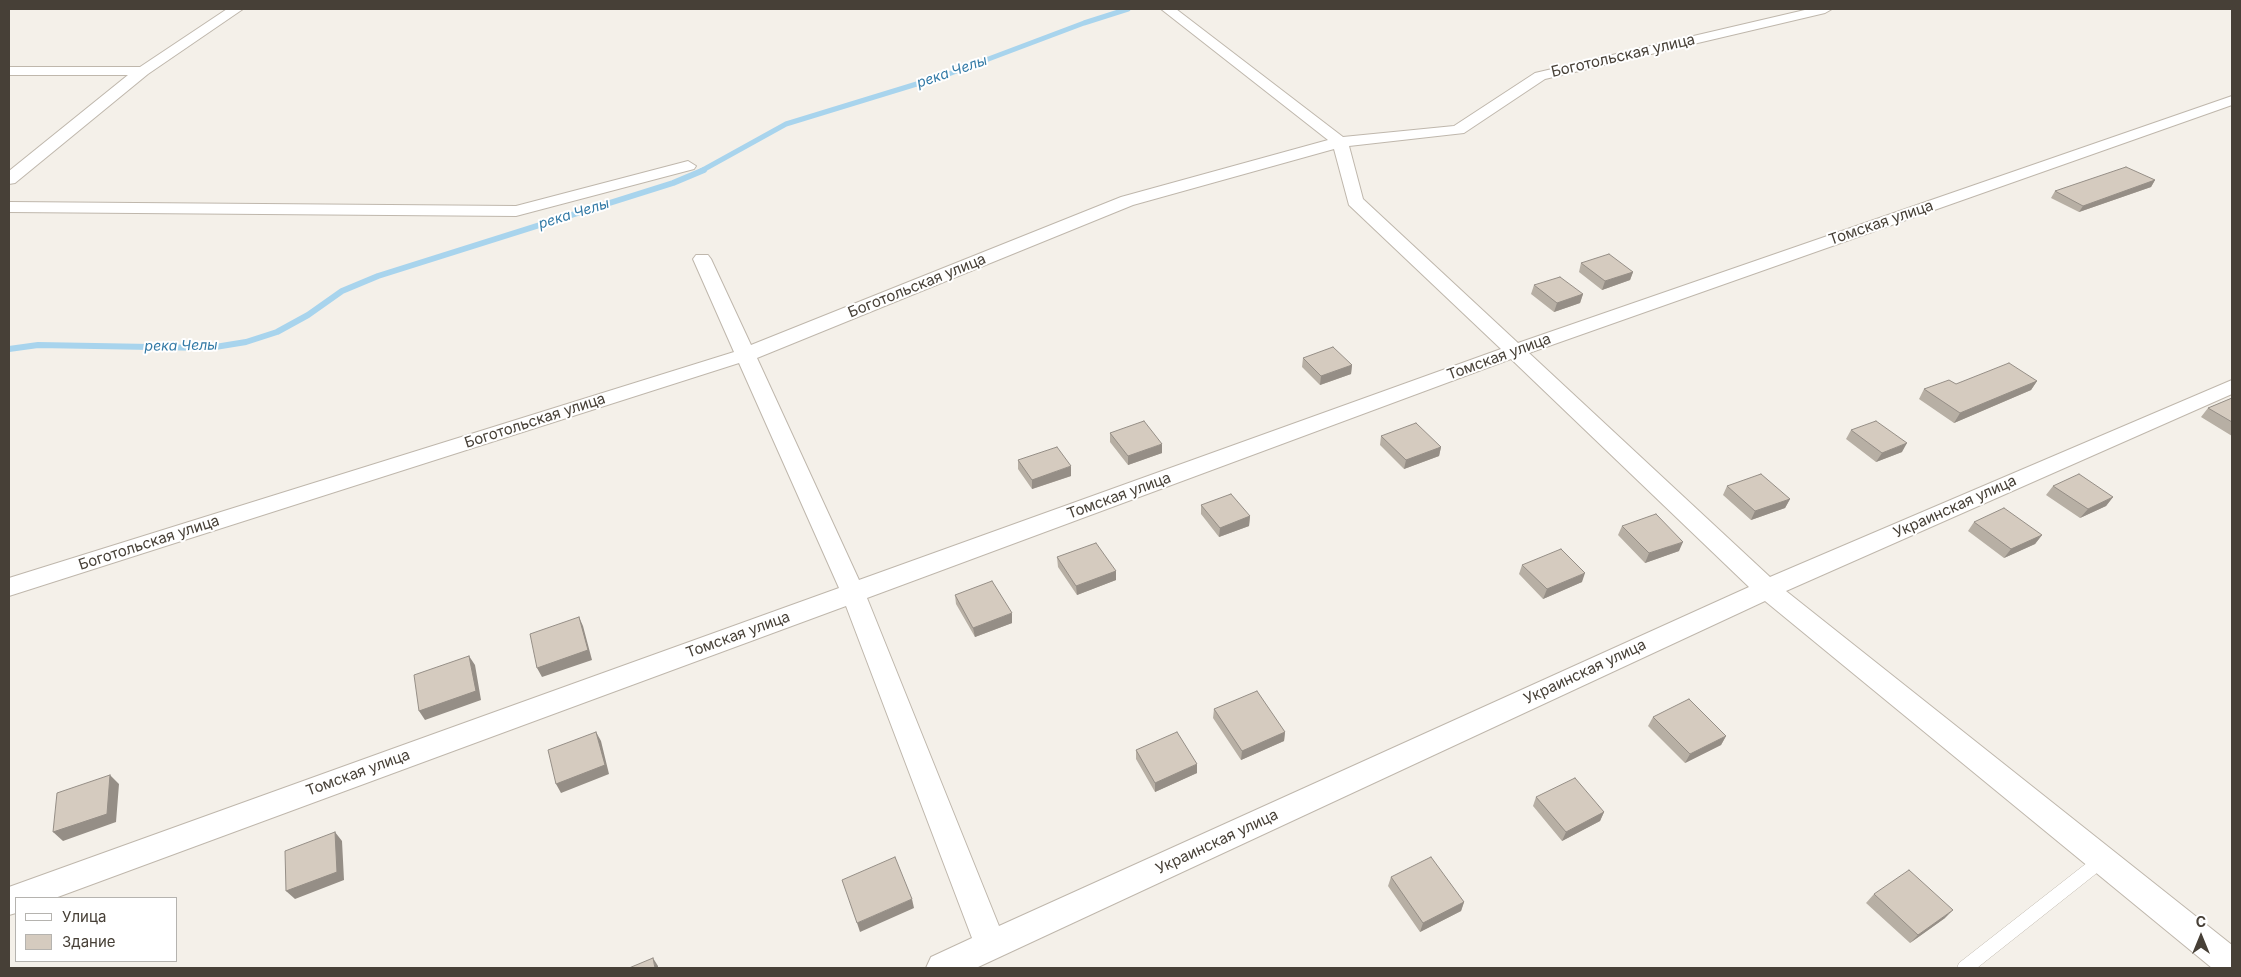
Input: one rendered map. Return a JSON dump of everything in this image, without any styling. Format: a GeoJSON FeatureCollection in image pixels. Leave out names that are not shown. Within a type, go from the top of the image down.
{"type":"FeatureCollection","features":[{"type":"Feature","properties":{"kind":"street"},"geometry":{"type":"LineString","coordinates":[[9,180],[143,71],[236,9]]}},
{"type":"Feature","properties":{"kind":"street"},"geometry":{"type":"LineString","coordinates":[[1168,9],[1340,142],[1356,201],[1766,589],[2232,965]]}},
{"type":"Feature","properties":{"kind":"street","name":"Боготольская улица"},"geometry":{"type":"LineString","coordinates":[[9,587],[745,355],[1127,201],[1340,142],[1458,130],[1540,76],[1825,9]]}},
{"type":"Feature","properties":{"kind":"street"},"geometry":{"type":"LineString","coordinates":[[9,71],[143,71]]}},
{"type":"Feature","properties":{"kind":"street","name":"Томская улица"},"geometry":{"type":"LineString","coordinates":[[20,897],[1515,351],[2232,100]]}},
{"type":"Feature","properties":{"kind":"street"},"geometry":{"type":"LineString","coordinates":[[9,207],[516,211],[688,166]]}},
{"type":"Feature","properties":{"kind":"street"},"geometry":{"type":"LineString","coordinates":[[702,259],[853,593],[991,946]]}},
{"type":"Feature","properties":{"kind":"street","name":"Украинская улица"},"geometry":{"type":"LineString","coordinates":[[942,968],[1766,589],[2232,386]]}},
{"type":"Feature","properties":{"kind":"lane"},"geometry":{"type":"LineString","coordinates":[[1965,968],[2102,860]]}},
{"type":"Feature","properties":{"kind":"building"},"geometry":{"type":"Polygon","coordinates":[[[2126,167],[2155,180],[2083,206],[2055,191],[2126,167]]]}},
{"type":"Feature","properties":{"kind":"building"},"geometry":{"type":"Polygon","coordinates":[[[1609,254],[1633,272],[1605,281],[1581,263],[1609,254]]]}},
{"type":"Feature","properties":{"kind":"building"},"geometry":{"type":"Polygon","coordinates":[[[1560,277],[1583,294],[1557,303],[1534,285],[1560,277]]]}},
{"type":"Feature","properties":{"kind":"building"},"geometry":{"type":"Polygon","coordinates":[[[1333,347],[1352,365],[1321,376],[1303,358],[1333,347]]]}},
{"type":"Feature","properties":{"kind":"building"},"geometry":{"type":"Polygon","coordinates":[[[2009,363],[2037,381],[1960,413],[1924,389],[1949,380],[1956,384],[2009,363]]]}},
{"type":"Feature","properties":{"kind":"building"},"geometry":{"type":"Polygon","coordinates":[[[2232,398],[2232,422],[2208,408],[2232,398]]]}},
{"type":"Feature","properties":{"kind":"building"},"geometry":{"type":"Polygon","coordinates":[[[1144,421],[1162,444],[1128,456],[1110,433],[1144,421]]]}},
{"type":"Feature","properties":{"kind":"building"},"geometry":{"type":"Polygon","coordinates":[[[1876,421],[1907,443],[1882,453],[1851,430],[1876,421]]]}},
{"type":"Feature","properties":{"kind":"building"},"geometry":{"type":"Polygon","coordinates":[[[1416,423],[1441,447],[1406,460],[1381,436],[1416,423]]]}},
{"type":"Feature","properties":{"kind":"building"},"geometry":{"type":"Polygon","coordinates":[[[1057,447],[1071,466],[1032,480],[1018,460],[1057,447]]]}},
{"type":"Feature","properties":{"kind":"building"},"geometry":{"type":"Polygon","coordinates":[[[1761,474],[1790,499],[1755,511],[1727,486],[1761,474]]]}},
{"type":"Feature","properties":{"kind":"building"},"geometry":{"type":"Polygon","coordinates":[[[2079,474],[2113,497],[2088,509],[2053,486],[2079,474]]]}},
{"type":"Feature","properties":{"kind":"building"},"geometry":{"type":"Polygon","coordinates":[[[1231,494],[1250,516],[1220,528],[1201,505],[1231,494]]]}},
{"type":"Feature","properties":{"kind":"building"},"geometry":{"type":"Polygon","coordinates":[[[2004,508],[2042,535],[2011,549],[1974,522],[2004,508]]]}},
{"type":"Feature","properties":{"kind":"building"},"geometry":{"type":"Polygon","coordinates":[[[1656,514],[1683,542],[1649,553],[1622,526],[1656,514]]]}},
{"type":"Feature","properties":{"kind":"building"},"geometry":{"type":"Polygon","coordinates":[[[1096,543],[1116,571],[1076,586],[1057,557],[1096,543]]]}},
{"type":"Feature","properties":{"kind":"building"},"geometry":{"type":"Polygon","coordinates":[[[1561,549],[1585,573],[1547,589],[1522,565],[1561,549]]]}},
{"type":"Feature","properties":{"kind":"building"},"geometry":{"type":"Polygon","coordinates":[[[992,581],[1012,613],[973,628],[955,595],[992,581]]]}},
{"type":"Feature","properties":{"kind":"building"},"geometry":{"type":"Polygon","coordinates":[[[579,617],[588,650],[537,668],[530,634],[579,617]]]}},
{"type":"Feature","properties":{"kind":"building"},"geometry":{"type":"Polygon","coordinates":[[[469,656],[476,691],[419,711],[414,675],[469,656]]]}},
{"type":"Feature","properties":{"kind":"building"},"geometry":{"type":"Polygon","coordinates":[[[1257,691],[1285,732],[1242,751],[1214,709],[1257,691]]]}},
{"type":"Feature","properties":{"kind":"building"},"geometry":{"type":"Polygon","coordinates":[[[1689,699],[1726,736],[1690,754],[1653,717],[1689,699]]]}},
{"type":"Feature","properties":{"kind":"building"},"geometry":{"type":"Polygon","coordinates":[[[596,732],[605,765],[556,784],[548,750],[596,732]]]}},
{"type":"Feature","properties":{"kind":"building"},"geometry":{"type":"Polygon","coordinates":[[[1177,732],[1197,764],[1155,783],[1136,750],[1177,732]]]}},
{"type":"Feature","properties":{"kind":"building"},"geometry":{"type":"Polygon","coordinates":[[[110,775],[107,814],[53,832],[57,793],[110,775]]]}},
{"type":"Feature","properties":{"kind":"building"},"geometry":{"type":"Polygon","coordinates":[[[1575,778],[1604,812],[1566,832],[1536,797],[1575,778]]]}},
{"type":"Feature","properties":{"kind":"building"},"geometry":{"type":"Polygon","coordinates":[[[335,832],[337,872],[286,891],[285,851],[335,832]]]}},
{"type":"Feature","properties":{"kind":"building"},"geometry":{"type":"Polygon","coordinates":[[[895,857],[912,899],[857,923],[842,880],[895,857]]]}},
{"type":"Feature","properties":{"kind":"building"},"geometry":{"type":"Polygon","coordinates":[[[1431,857],[1464,902],[1423,923],[1391,877],[1431,857]]]}},
{"type":"Feature","properties":{"kind":"building"},"geometry":{"type":"Polygon","coordinates":[[[1909,870],[1953,910],[1918,935],[1874,894],[1909,870]]]}},
{"type":"Feature","properties":{"kind":"building"},"geometry":{"type":"Polygon","coordinates":[[[653,958],[655,968],[629,968],[653,958]]]}},
{"type":"Feature","properties":{"kind":"waterway","name":"река Челы"},"geometry":{"type":"LineString","coordinates":[[701,171],[786,124],[946,75],[1084,23],[1128,9]]}},
{"type":"Feature","properties":{"kind":"waterway","name":"река Челы"},"geometry":{"type":"LineString","coordinates":[[9,349],[38,345],[209,348],[246,342],[277,332],[308,315],[342,291],[378,276],[673,183],[704,170]]}}]}
